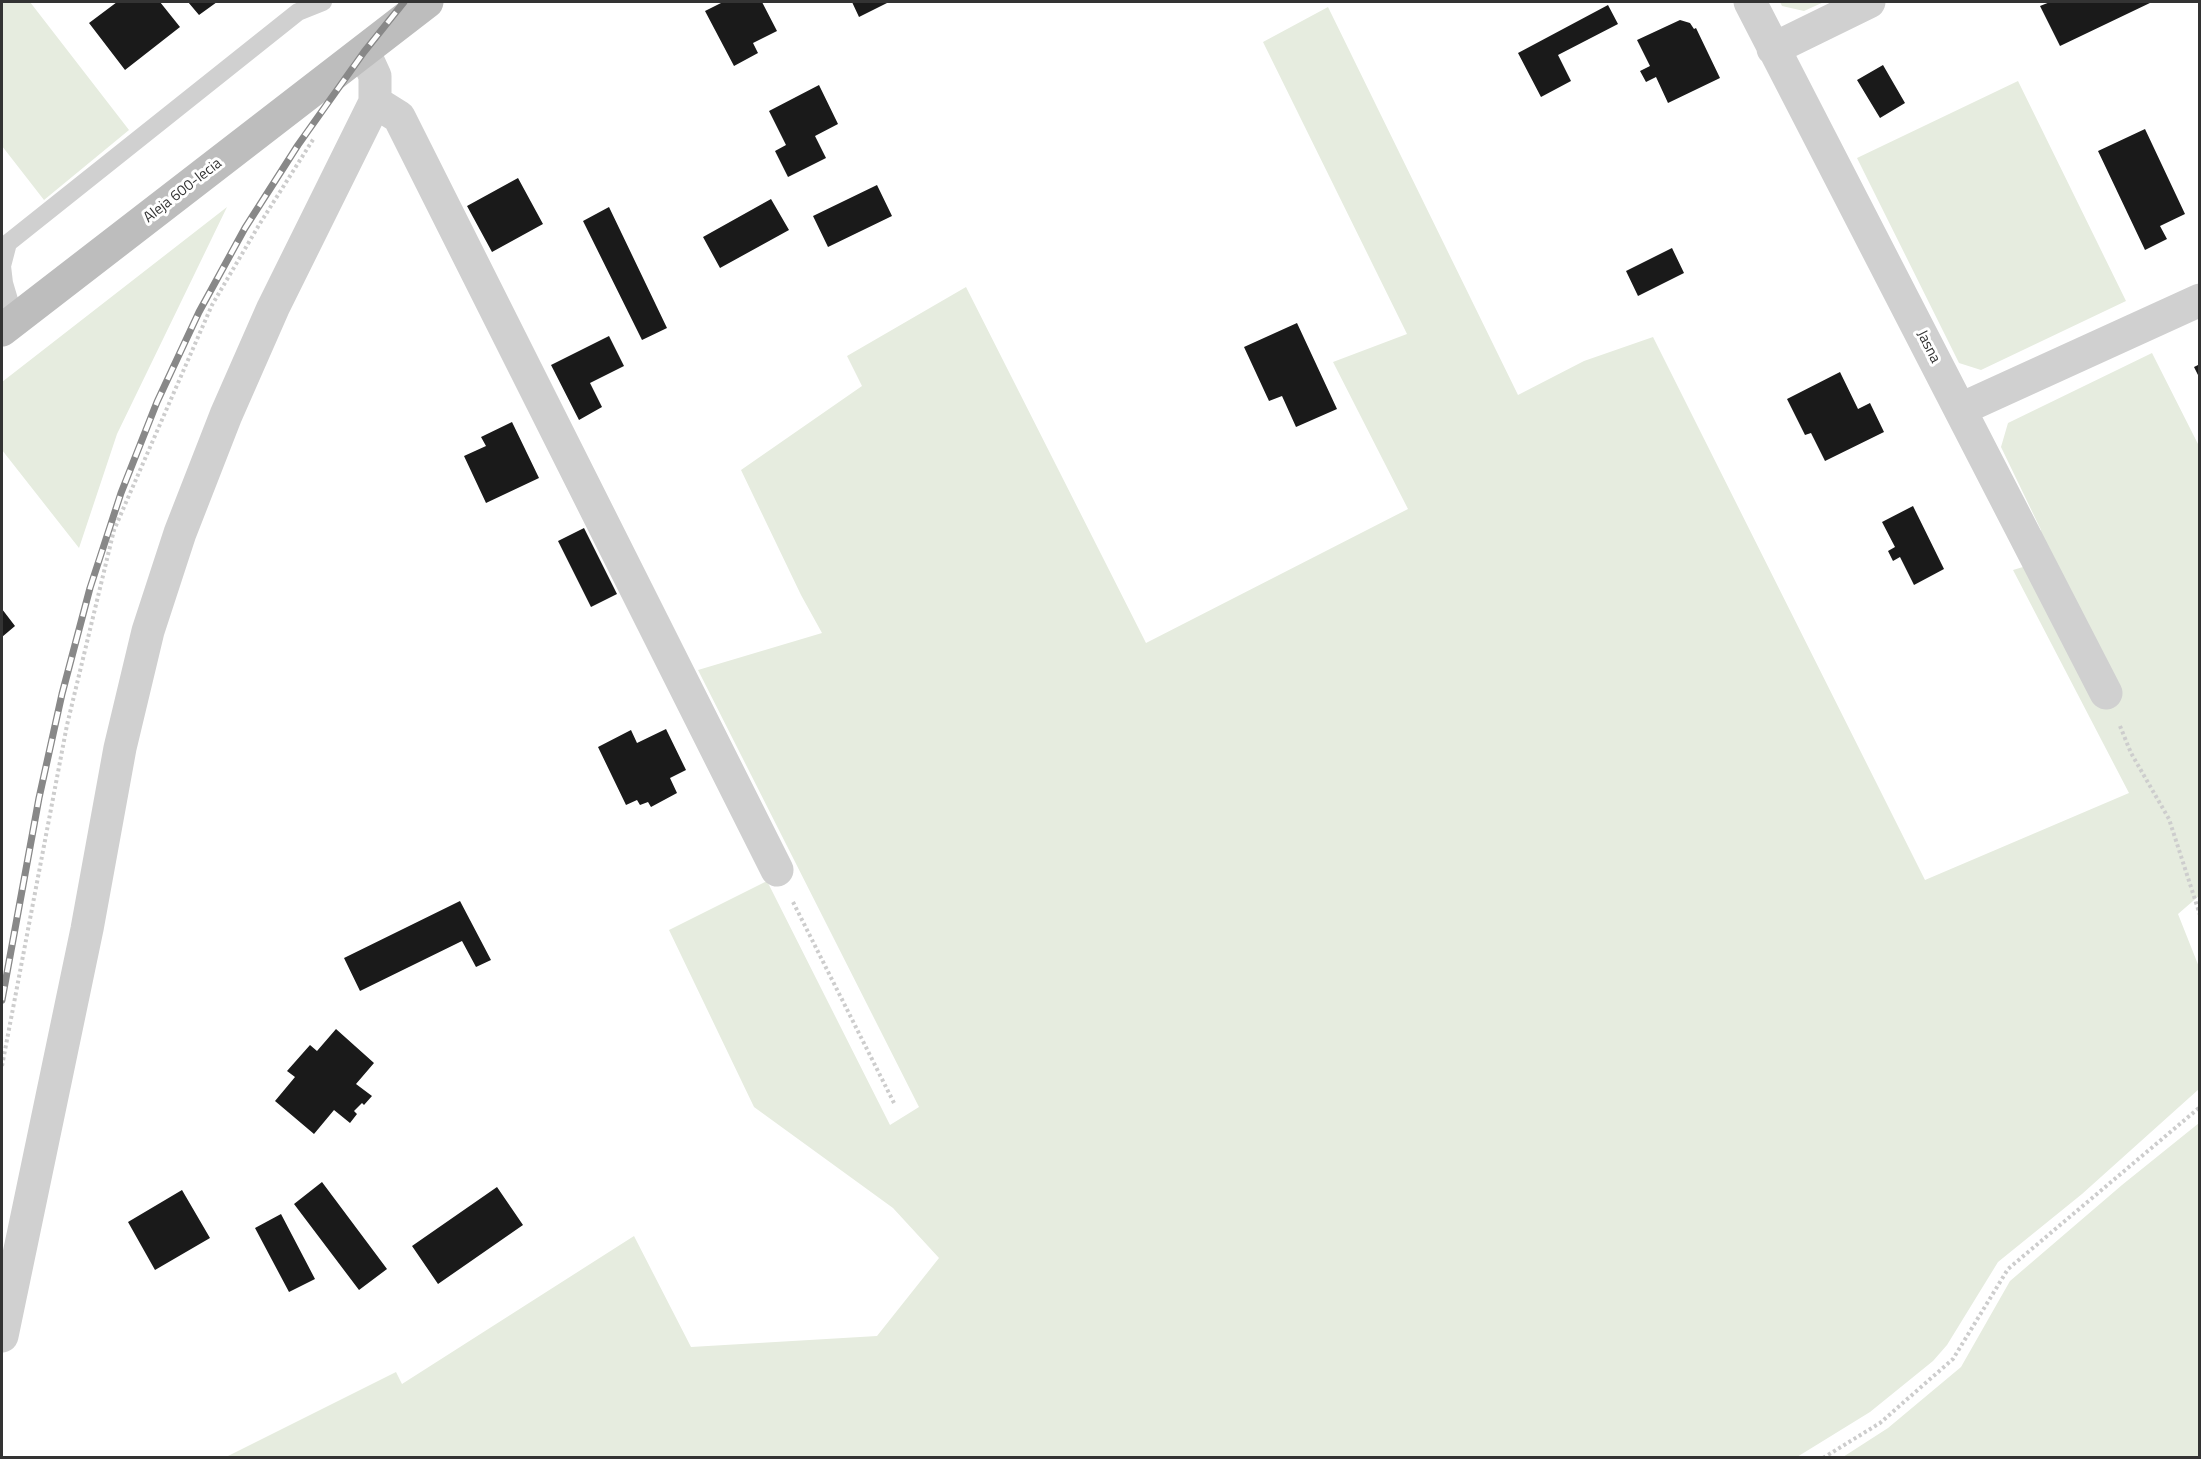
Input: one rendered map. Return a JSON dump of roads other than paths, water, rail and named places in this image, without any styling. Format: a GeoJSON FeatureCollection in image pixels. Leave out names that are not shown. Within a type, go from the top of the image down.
{"type":"FeatureCollection","features":[{"type":"Feature","properties":{"kind":"main road","name":"Aleja 600-lecia"},"geometry":{"type":"LineString","coordinates":[[8,325],[427,2]]}},
{"type":"Feature","properties":{"kind":"street","name":"Jasna"},"geometry":{"type":"LineString","coordinates":[[1750,2],[2106,693]]}},
{"type":"Feature","properties":{"kind":"street"},"geometry":{"type":"LineString","coordinates":[[1773,49],[1869,2]]}},
{"type":"Feature","properties":{"kind":"street"},"geometry":{"type":"LineString","coordinates":[[2,1336],[87,929],[120,748],[148,631],[180,533],[225,415],[273,308],[375,102],[375,75],[364,51]]}},
{"type":"Feature","properties":{"kind":"street"},"geometry":{"type":"LineString","coordinates":[[375,102],[399,117],[777,870]]}},
{"type":"Feature","properties":{"kind":"street"},"geometry":{"type":"LineString","coordinates":[[1960,409],[2199,300]]}},
{"type":"Feature","properties":{"kind":"lane"},"geometry":{"type":"LineString","coordinates":[[8,325],[2,266],[8,243],[298,12],[323,2]]}},
{"type":"Feature","properties":{"kind":"railway"},"geometry":{"type":"LineString","coordinates":[[2,1000],[39,798],[62,694],[90,588],[121,493],[157,402],[199,312],[245,228],[298,145],[364,52],[404,2]]}}]}
